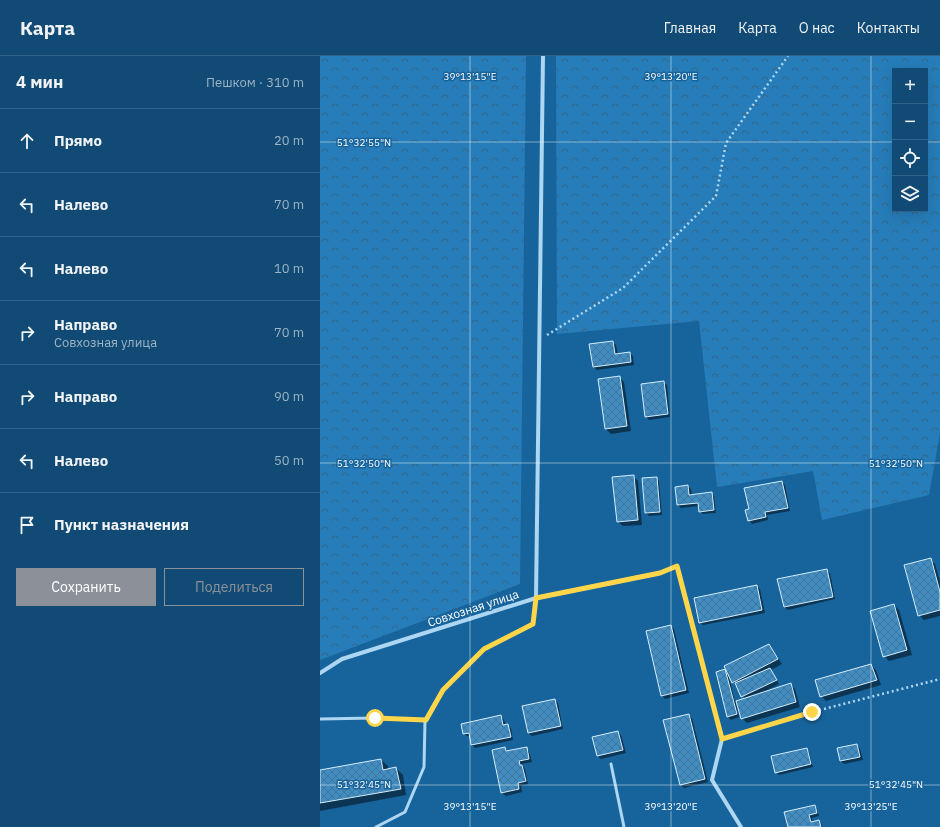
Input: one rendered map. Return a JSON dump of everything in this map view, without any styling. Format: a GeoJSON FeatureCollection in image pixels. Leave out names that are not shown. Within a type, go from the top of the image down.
{"type":"FeatureCollection","features":[{"type":"Feature","properties":{"kind":"street"},"geometry":{"type":"LineString","coordinates":[[536,598],[543,56]]}},
{"type":"Feature","properties":{"kind":"street","name":"Совхозная улица"},"geometry":{"type":"LineString","coordinates":[[320,673],[342,659],[536,598],[660,573]]}},
{"type":"Feature","properties":{"kind":"street"},"geometry":{"type":"LineString","coordinates":[[722,739],[712,780],[741,827]]}},
{"type":"Feature","properties":{"kind":"lane"},"geometry":{"type":"LineString","coordinates":[[376,827],[405,812],[424,767],[426,720],[443,690],[484,649],[533,624],[536,598]]}},
{"type":"Feature","properties":{"kind":"lane"},"geometry":{"type":"LineString","coordinates":[[320,718],[426,720]]}},
{"type":"Feature","properties":{"kind":"lane"},"geometry":{"type":"LineString","coordinates":[[611,764],[624,827]]}},
{"type":"Feature","properties":{"kind":"path"},"geometry":{"type":"LineString","coordinates":[[540,340],[623,288],[716,196],[726,142],[788,56]]}},
{"type":"Feature","properties":{"kind":"path"},"geometry":{"type":"LineString","coordinates":[[660,573],[677,566],[722,739],[812,712],[940,679]]}},
{"type":"Feature","properties":{"kind":"green space"},"geometry":{"type":"Polygon","coordinates":[[[320,56],[526,56],[520,584],[320,660],[320,56]]]}},
{"type":"Feature","properties":{"kind":"green space"},"geometry":{"type":"Polygon","coordinates":[[[556,56],[940,56],[940,433],[929,495],[822,520],[813,471],[717,487],[699,321],[557,334],[556,56]]]}},
{"type":"Feature","properties":{"kind":"building"},"geometry":{"type":"Polygon","coordinates":[[[613,341],[615,354],[630,352],[631,362],[593,367],[589,344],[613,341]]]}},
{"type":"Feature","properties":{"kind":"building"},"geometry":{"type":"Polygon","coordinates":[[[620,376],[627,426],[605,429],[598,379],[620,376]]]}},
{"type":"Feature","properties":{"kind":"building"},"geometry":{"type":"Polygon","coordinates":[[[664,381],[668,414],[645,417],[641,384],[664,381]]]}},
{"type":"Feature","properties":{"kind":"building"},"geometry":{"type":"Polygon","coordinates":[[[634,475],[638,520],[617,522],[612,477],[634,475]]]}},
{"type":"Feature","properties":{"kind":"building"},"geometry":{"type":"Polygon","coordinates":[[[657,477],[660,512],[645,513],[642,478],[657,477]]]}},
{"type":"Feature","properties":{"kind":"building"},"geometry":{"type":"Polygon","coordinates":[[[782,481],[788,508],[765,512],[766,517],[748,521],[745,510],[749,509],[744,488],[782,481]]]}},
{"type":"Feature","properties":{"kind":"building"},"geometry":{"type":"Polygon","coordinates":[[[688,485],[689,495],[712,492],[714,510],[699,512],[698,503],[677,505],[675,487],[688,485]]]}},
{"type":"Feature","properties":{"kind":"building"},"geometry":{"type":"Polygon","coordinates":[[[931,558],[940,592],[940,610],[918,616],[904,565],[931,558]]]}},
{"type":"Feature","properties":{"kind":"building"},"geometry":{"type":"Polygon","coordinates":[[[827,569],[833,597],[784,607],[777,579],[827,569]]]}},
{"type":"Feature","properties":{"kind":"building"},"geometry":{"type":"Polygon","coordinates":[[[757,585],[762,610],[699,623],[694,598],[757,585]]]}},
{"type":"Feature","properties":{"kind":"building"},"geometry":{"type":"Polygon","coordinates":[[[894,604],[907,650],[883,657],[870,611],[894,604]]]}},
{"type":"Feature","properties":{"kind":"building"},"geometry":{"type":"Polygon","coordinates":[[[671,625],[686,690],[661,696],[646,631],[671,625]]]}},
{"type":"Feature","properties":{"kind":"building"},"geometry":{"type":"Polygon","coordinates":[[[769,644],[778,659],[732,683],[724,666],[769,644]]]}},
{"type":"Feature","properties":{"kind":"building"},"geometry":{"type":"Polygon","coordinates":[[[871,664],[877,680],[820,697],[815,680],[871,664]]]}},
{"type":"Feature","properties":{"kind":"building"},"geometry":{"type":"Polygon","coordinates":[[[770,668],[777,680],[741,697],[735,683],[770,668]]]}},
{"type":"Feature","properties":{"kind":"building"},"geometry":{"type":"Polygon","coordinates":[[[725,669],[737,714],[727,717],[716,672],[725,669]]]}},
{"type":"Feature","properties":{"kind":"building"},"geometry":{"type":"Polygon","coordinates":[[[791,683],[796,702],[741,719],[736,701],[791,683]]]}},
{"type":"Feature","properties":{"kind":"building"},"geometry":{"type":"Polygon","coordinates":[[[555,699],[561,726],[528,733],[522,706],[555,699]]]}},
{"type":"Feature","properties":{"kind":"building"},"geometry":{"type":"Polygon","coordinates":[[[689,714],[705,779],[680,785],[663,720],[689,714]]]}},
{"type":"Feature","properties":{"kind":"building"},"geometry":{"type":"Polygon","coordinates":[[[501,715],[503,725],[508,724],[511,737],[471,745],[469,733],[463,734],[461,724],[501,715]]]}},
{"type":"Feature","properties":{"kind":"building"},"geometry":{"type":"Polygon","coordinates":[[[618,731],[623,750],[597,756],[592,737],[618,731]]]}},
{"type":"Feature","properties":{"kind":"building"},"geometry":{"type":"Polygon","coordinates":[[[857,744],[860,757],[840,761],[837,748],[857,744]]]}},
{"type":"Feature","properties":{"kind":"building"},"geometry":{"type":"Polygon","coordinates":[[[505,747],[506,751],[527,747],[529,759],[519,761],[520,765],[522,765],[526,781],[518,783],[519,789],[501,793],[492,750],[505,747]]]}},
{"type":"Feature","properties":{"kind":"building"},"geometry":{"type":"Polygon","coordinates":[[[807,748],[811,764],[775,773],[771,756],[807,748]]]}},
{"type":"Feature","properties":{"kind":"building"},"geometry":{"type":"Polygon","coordinates":[[[381,759],[383,770],[396,767],[401,789],[320,803],[320,770],[381,759]]]}},
{"type":"Feature","properties":{"kind":"building"},"geometry":{"type":"Polygon","coordinates":[[[815,805],[817,813],[809,815],[811,822],[819,820],[821,827],[788,827],[784,812],[815,805]]]}},
{"type":"Feature","properties":{"kind":"route"},"geometry":{"type":"LineString","coordinates":[[375,718],[426,720],[443,690],[484,649],[533,624],[536,598],[660,573],[677,566],[722,739],[812,712]]}}]}
